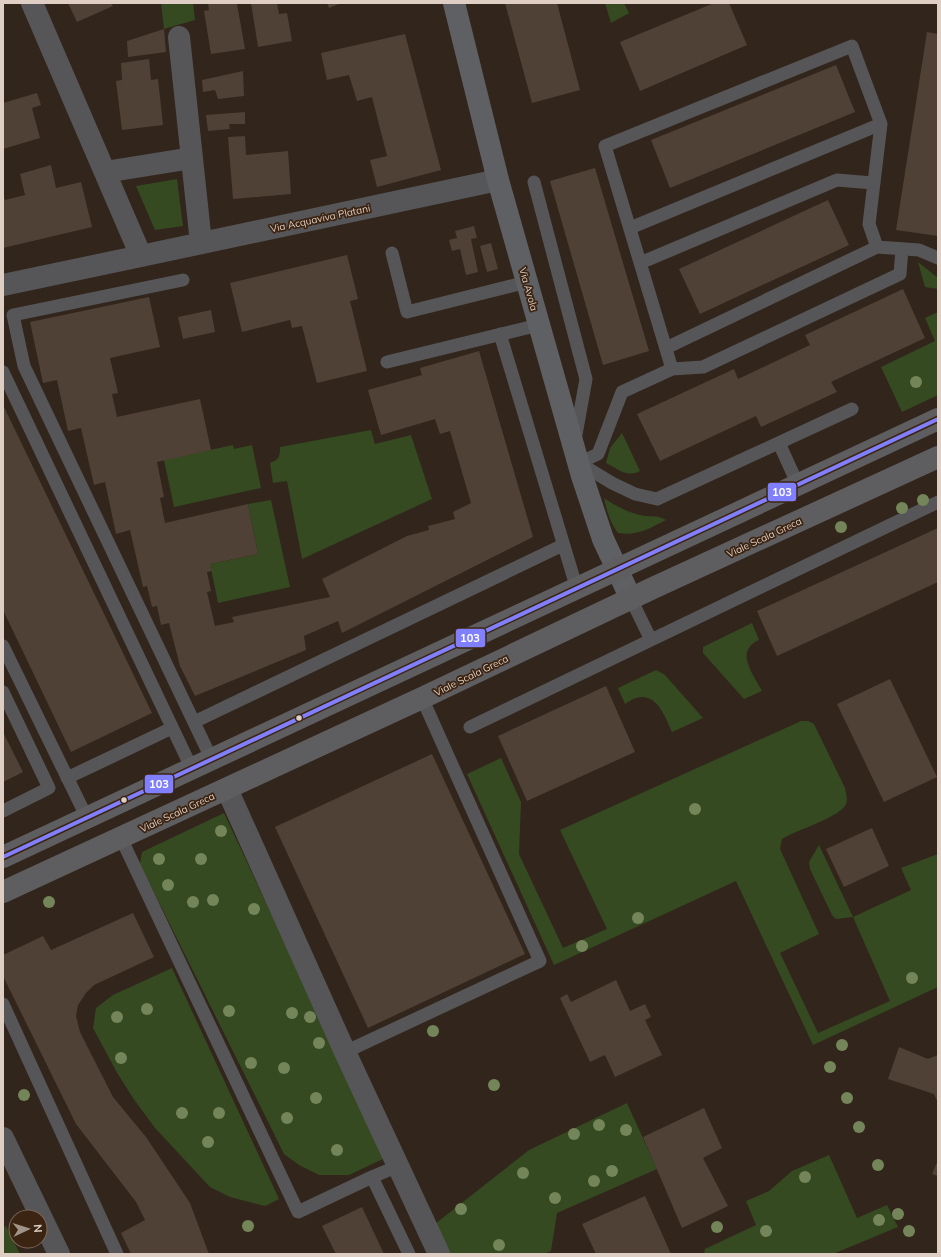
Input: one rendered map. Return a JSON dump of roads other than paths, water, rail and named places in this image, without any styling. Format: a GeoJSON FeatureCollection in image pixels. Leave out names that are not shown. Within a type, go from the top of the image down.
{"type":"FeatureCollection","features":[{"type":"Feature","properties":{"kind":"main road"},"geometry":{"type":"LineString","coordinates":[[3,857],[938,419]]}},
{"type":"Feature","properties":{"kind":"main road","name":"Viale Scala Greca"},"geometry":{"type":"LineString","coordinates":[[3,892],[422,698],[631,598],[938,457]]}},
{"type":"Feature","properties":{"kind":"street"},"geometry":{"type":"LineString","coordinates":[[32,3],[141,256]]}},
{"type":"Feature","properties":{"kind":"street","name":"Via Avola"},"geometry":{"type":"LineString","coordinates":[[454,3],[498,180],[576,454],[603,539],[631,598]]}},
{"type":"Feature","properties":{"kind":"street"},"geometry":{"type":"LineString","coordinates":[[179,37],[201,243]]}},
{"type":"Feature","properties":{"kind":"street"},"geometry":{"type":"LineString","coordinates":[[105,172],[192,158]]}},
{"type":"Feature","properties":{"kind":"street","name":"Via Acquaviva Platani"},"geometry":{"type":"LineString","coordinates":[[3,285],[498,180]]}},
{"type":"Feature","properties":{"kind":"street"},"geometry":{"type":"LineString","coordinates":[[227,789],[345,1052],[439,1254]]}},
{"type":"Feature","properties":{"kind":"street"},"geometry":{"type":"LineString","coordinates":[[3,1138],[59,1254]]}},
{"type":"Feature","properties":{"kind":"lane"},"geometry":{"type":"LineString","coordinates":[[672,369],[605,146],[852,46],[882,124],[873,183],[869,224],[877,247]]}},
{"type":"Feature","properties":{"kind":"lane"},"geometry":{"type":"LineString","coordinates":[[630,228],[882,124]]}},
{"type":"Feature","properties":{"kind":"lane"},"geometry":{"type":"LineString","coordinates":[[640,263],[837,180],[873,183]]}},
{"type":"Feature","properties":{"kind":"lane"},"geometry":{"type":"LineString","coordinates":[[534,182],[586,379],[576,454]]}},
{"type":"Feature","properties":{"kind":"lane"},"geometry":{"type":"LineString","coordinates":[[666,348],[877,247],[919,250],[938,258]]}},
{"type":"Feature","properties":{"kind":"lane"},"geometry":{"type":"LineString","coordinates":[[576,454],[598,454],[622,392],[672,369],[703,367],[900,274],[902,249]]}},
{"type":"Feature","properties":{"kind":"lane"},"geometry":{"type":"LineString","coordinates":[[392,253],[407,312],[527,282]]}},
{"type":"Feature","properties":{"kind":"lane"},"geometry":{"type":"LineString","coordinates":[[183,280],[13,315],[24,366],[212,760]]}},
{"type":"Feature","properties":{"kind":"lane"},"geometry":{"type":"LineString","coordinates":[[387,362],[539,324]]}},
{"type":"Feature","properties":{"kind":"lane"},"geometry":{"type":"LineString","coordinates":[[500,334],[577,589]]}},
{"type":"Feature","properties":{"kind":"lane"},"geometry":{"type":"LineString","coordinates":[[3,372],[192,769]]}},
{"type":"Feature","properties":{"kind":"lane"},"geometry":{"type":"LineString","coordinates":[[576,454],[612,483],[635,494],[657,499],[852,409]]}},
{"type":"Feature","properties":{"kind":"lane"},"geometry":{"type":"LineString","coordinates":[[779,443],[798,485]]}},
{"type":"Feature","properties":{"kind":"lane"},"geometry":{"type":"LineString","coordinates":[[470,727],[938,502]]}},
{"type":"Feature","properties":{"kind":"lane"},"geometry":{"type":"LineString","coordinates":[[194,722],[563,545]]}},
{"type":"Feature","properties":{"kind":"lane"},"geometry":{"type":"LineString","coordinates":[[631,598],[651,640]]}},
{"type":"Feature","properties":{"kind":"lane"},"geometry":{"type":"LineString","coordinates":[[3,646],[87,818]]}},
{"type":"Feature","properties":{"kind":"lane"},"geometry":{"type":"LineString","coordinates":[[3,692],[49,788],[3,811]]}},
{"type":"Feature","properties":{"kind":"lane"},"geometry":{"type":"LineString","coordinates":[[345,1052],[540,961],[422,698]]}},
{"type":"Feature","properties":{"kind":"lane"},"geometry":{"type":"LineString","coordinates":[[67,778],[172,728]]}},
{"type":"Feature","properties":{"kind":"lane"},"geometry":{"type":"LineString","coordinates":[[121,838],[298,1212],[398,1166]]}},
{"type":"Feature","properties":{"kind":"lane"},"geometry":{"type":"LineString","coordinates":[[3,1004],[117,1254]]}},
{"type":"Feature","properties":{"kind":"lane"},"geometry":{"type":"LineString","coordinates":[[372,1177],[409,1254]]}}]}
